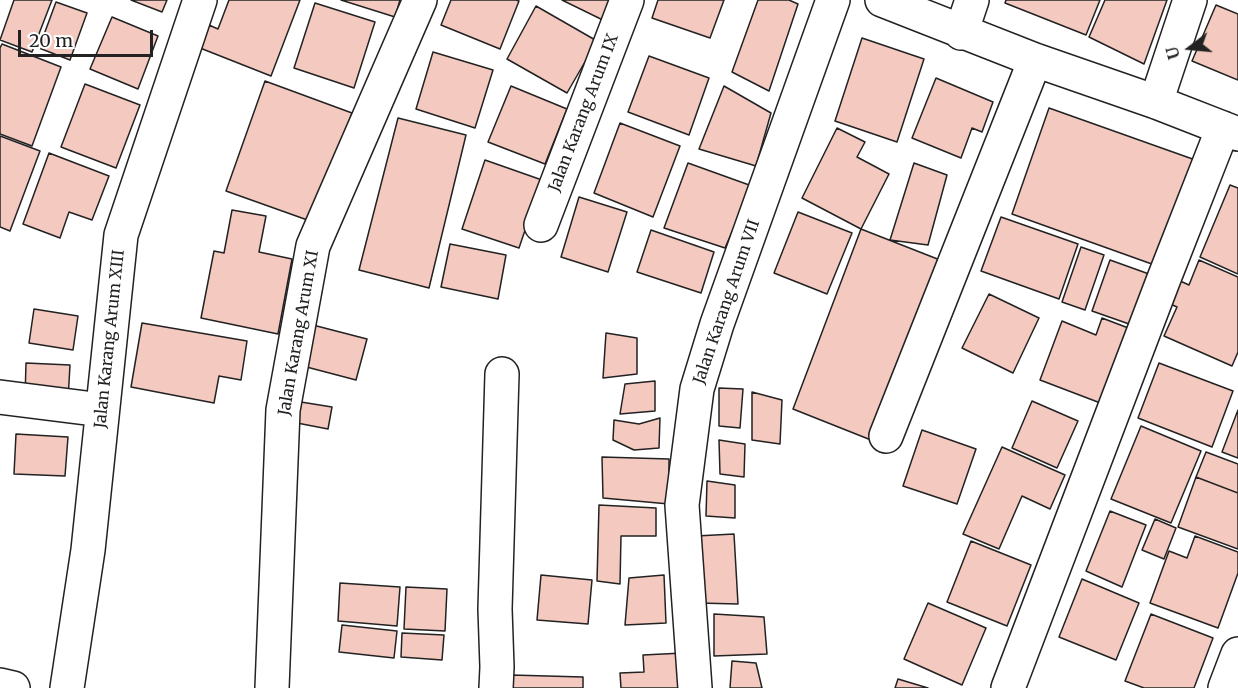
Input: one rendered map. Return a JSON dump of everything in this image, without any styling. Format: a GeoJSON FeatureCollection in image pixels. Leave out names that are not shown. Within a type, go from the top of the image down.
{"type":"FeatureCollection","features":[{"type":"Feature","properties":{"kind":"street","name":"Jalan Karang Arum XIII"},"geometry":{"type":"LineString","coordinates":[[67,688],[88,550],[121,234],[200,0]]}},
{"type":"Feature","properties":{"kind":"street","name":"Jalan Karang Arum XI"},"geometry":{"type":"LineString","coordinates":[[272,688],[283,410],[313,246],[420,0]]}},
{"type":"Feature","properties":{"kind":"street","name":"Jalan Karang Arum IX"},"geometry":{"type":"LineString","coordinates":[[541,225],[627,0]]}},
{"type":"Feature","properties":{"kind":"street","name":"Jalan Karang Arum VII"},"geometry":{"type":"LineString","coordinates":[[695,688],[682,505],[697,389],[717,324],[833,0]]}},
{"type":"Feature","properties":{"kind":"street"},"geometry":{"type":"LineString","coordinates":[[882,0],[961,33],[1156,102],[1230,131],[1167,270],[1008,688]]}},
{"type":"Feature","properties":{"kind":"street"},"geometry":{"type":"LineString","coordinates":[[961,33],[972,0]]}},
{"type":"Feature","properties":{"kind":"street"},"geometry":{"type":"LineString","coordinates":[[1156,102],[1190,0]]}},
{"type":"Feature","properties":{"kind":"street"},"geometry":{"type":"LineString","coordinates":[[886,435],[1035,60]]}},
{"type":"Feature","properties":{"kind":"street"},"geometry":{"type":"LineString","coordinates":[[496,688],[495,609],[502,374]]}},
{"type":"Feature","properties":{"kind":"street"},"geometry":{"type":"LineString","coordinates":[[0,397],[102,410]]}},
{"type":"Feature","properties":{"kind":"street"},"geometry":{"type":"LineString","coordinates":[[1225,688],[1238,654]]}},
{"type":"Feature","properties":{"kind":"street"},"geometry":{"type":"LineString","coordinates":[[0,686],[13,688]]}},
{"type":"Feature","properties":{"kind":"building"},"geometry":{"type":"Polygon","coordinates":[[[14,0],[52,0],[32,52],[0,40],[14,0]]]}},
{"type":"Feature","properties":{"kind":"building"},"geometry":{"type":"Polygon","coordinates":[[[131,0],[167,0],[162,12],[131,0]]]}},
{"type":"Feature","properties":{"kind":"building"},"geometry":{"type":"Polygon","coordinates":[[[229,0],[300,0],[271,76],[200,48],[209,25],[218,29],[229,0]]]}},
{"type":"Feature","properties":{"kind":"building"},"geometry":{"type":"Polygon","coordinates":[[[341,0],[400,0],[395,17],[341,0]]]}},
{"type":"Feature","properties":{"kind":"building"},"geometry":{"type":"Polygon","coordinates":[[[451,0],[519,1],[500,49],[441,25],[451,0]]]}},
{"type":"Feature","properties":{"kind":"building"},"geometry":{"type":"Polygon","coordinates":[[[562,0],[622,0],[611,24],[562,0]]]}},
{"type":"Feature","properties":{"kind":"building"},"geometry":{"type":"Polygon","coordinates":[[[658,0],[724,0],[710,38],[652,18],[658,0]]]}},
{"type":"Feature","properties":{"kind":"building"},"geometry":{"type":"Polygon","coordinates":[[[758,0],[789,0],[798,4],[769,91],[732,72],[758,0]]]}},
{"type":"Feature","properties":{"kind":"building"},"geometry":{"type":"Polygon","coordinates":[[[1006,0],[1100,0],[1086,35],[1005,3],[1006,0]]]}},
{"type":"Feature","properties":{"kind":"building"},"geometry":{"type":"Polygon","coordinates":[[[1105,0],[1167,0],[1144,64],[1089,37],[1105,0]]]}},
{"type":"Feature","properties":{"kind":"building"},"geometry":{"type":"Polygon","coordinates":[[[56,2],[87,13],[70,60],[39,48],[56,2]]]}},
{"type":"Feature","properties":{"kind":"building"},"geometry":{"type":"Polygon","coordinates":[[[315,3],[375,22],[354,88],[294,68],[315,3]]]}},
{"type":"Feature","properties":{"kind":"building"},"geometry":{"type":"Polygon","coordinates":[[[1216,5],[1238,14],[1238,80],[1192,61],[1216,5]]]}},
{"type":"Feature","properties":{"kind":"building"},"geometry":{"type":"Polygon","coordinates":[[[536,6],[597,41],[567,93],[507,59],[536,6]]]}},
{"type":"Feature","properties":{"kind":"building"},"geometry":{"type":"Polygon","coordinates":[[[112,17],[158,36],[138,89],[90,69],[112,17]]]}},
{"type":"Feature","properties":{"kind":"building"},"geometry":{"type":"Polygon","coordinates":[[[862,38],[924,59],[897,142],[835,121],[862,38]]]}},
{"type":"Feature","properties":{"kind":"building"},"geometry":{"type":"Polygon","coordinates":[[[2,44],[61,67],[32,146],[0,134],[0,48],[2,44]]]}},
{"type":"Feature","properties":{"kind":"building"},"geometry":{"type":"Polygon","coordinates":[[[433,52],[493,70],[475,128],[416,109],[433,52]]]}},
{"type":"Feature","properties":{"kind":"building"},"geometry":{"type":"Polygon","coordinates":[[[649,56],[709,78],[689,135],[628,112],[649,56]]]}},
{"type":"Feature","properties":{"kind":"building"},"geometry":{"type":"Polygon","coordinates":[[[936,78],[993,102],[982,132],[972,128],[961,158],[912,138],[936,78]]]}},
{"type":"Feature","properties":{"kind":"building"},"geometry":{"type":"Polygon","coordinates":[[[265,81],[352,113],[313,222],[226,191],[265,81]]]}},
{"type":"Feature","properties":{"kind":"building"},"geometry":{"type":"Polygon","coordinates":[[[85,84],[140,105],[116,168],[61,147],[85,84]]]}},
{"type":"Feature","properties":{"kind":"building"},"geometry":{"type":"Polygon","coordinates":[[[511,86],[567,109],[545,164],[488,142],[511,86]]]}},
{"type":"Feature","properties":{"kind":"building"},"geometry":{"type":"Polygon","coordinates":[[[724,86],[771,113],[756,166],[699,149],[724,86]]]}},
{"type":"Feature","properties":{"kind":"building"},"geometry":{"type":"Polygon","coordinates":[[[1049,108],[1201,162],[1163,268],[1012,214],[1049,108]]]}},
{"type":"Feature","properties":{"kind":"building"},"geometry":{"type":"Polygon","coordinates":[[[398,118],[466,135],[429,288],[359,270],[398,118]]]}},
{"type":"Feature","properties":{"kind":"building"},"geometry":{"type":"Polygon","coordinates":[[[620,123],[680,146],[653,217],[594,193],[620,123]]]}},
{"type":"Feature","properties":{"kind":"building"},"geometry":{"type":"Polygon","coordinates":[[[837,128],[865,142],[857,157],[889,174],[861,229],[802,198],[837,128]]]}},
{"type":"Feature","properties":{"kind":"building"},"geometry":{"type":"Polygon","coordinates":[[[0,136],[40,151],[10,231],[0,227],[0,136]]]}},
{"type":"Feature","properties":{"kind":"building"},"geometry":{"type":"Polygon","coordinates":[[[49,153],[109,176],[92,220],[69,212],[60,238],[23,224],[49,153]]]}},
{"type":"Feature","properties":{"kind":"building"},"geometry":{"type":"Polygon","coordinates":[[[485,160],[542,180],[519,248],[462,229],[485,160]]]}},
{"type":"Feature","properties":{"kind":"building"},"geometry":{"type":"Polygon","coordinates":[[[688,163],[752,186],[725,248],[664,228],[688,163]]]}},
{"type":"Feature","properties":{"kind":"building"},"geometry":{"type":"Polygon","coordinates":[[[914,163],[947,175],[928,245],[890,240],[914,163]]]}},
{"type":"Feature","properties":{"kind":"building"},"geometry":{"type":"Polygon","coordinates":[[[1230,185],[1238,188],[1238,274],[1200,257],[1230,185]]]}},
{"type":"Feature","properties":{"kind":"building"},"geometry":{"type":"Polygon","coordinates":[[[579,197],[627,212],[608,272],[561,257],[579,197]]]}},
{"type":"Feature","properties":{"kind":"building"},"geometry":{"type":"Polygon","coordinates":[[[232,210],[266,216],[259,252],[292,259],[278,334],[201,318],[214,251],[224,253],[232,210]]]}},
{"type":"Feature","properties":{"kind":"building"},"geometry":{"type":"Polygon","coordinates":[[[798,212],[852,233],[827,294],[774,273],[798,212]]]}},
{"type":"Feature","properties":{"kind":"building"},"geometry":{"type":"Polygon","coordinates":[[[1001,217],[1078,244],[1059,299],[981,271],[1001,217]]]}},
{"type":"Feature","properties":{"kind":"building"},"geometry":{"type":"Polygon","coordinates":[[[861,229],[940,260],[871,440],[793,409],[861,229]]]}},
{"type":"Feature","properties":{"kind":"building"},"geometry":{"type":"Polygon","coordinates":[[[651,230],[714,252],[701,293],[637,272],[651,230]]]}},
{"type":"Feature","properties":{"kind":"building"},"geometry":{"type":"Polygon","coordinates":[[[450,244],[506,255],[498,299],[441,287],[450,244]]]}},
{"type":"Feature","properties":{"kind":"building"},"geometry":{"type":"Polygon","coordinates":[[[1081,247],[1104,255],[1085,310],[1062,302],[1081,247]]]}},
{"type":"Feature","properties":{"kind":"building"},"geometry":{"type":"Polygon","coordinates":[[[1110,260],[1149,274],[1132,325],[1092,311],[1110,260]]]}},
{"type":"Feature","properties":{"kind":"building"},"geometry":{"type":"Polygon","coordinates":[[[1199,260],[1238,277],[1238,352],[1232,366],[1164,336],[1177,307],[1168,303],[1178,280],[1189,285],[1199,260]]]}},
{"type":"Feature","properties":{"kind":"building"},"geometry":{"type":"Polygon","coordinates":[[[989,294],[1039,318],[1013,373],[962,348],[989,294]]]}},
{"type":"Feature","properties":{"kind":"building"},"geometry":{"type":"Polygon","coordinates":[[[34,309],[78,316],[73,350],[29,343],[34,309]]]}},
{"type":"Feature","properties":{"kind":"building"},"geometry":{"type":"Polygon","coordinates":[[[1102,318],[1131,329],[1103,404],[1040,380],[1062,321],[1096,335],[1102,318]]]}},
{"type":"Feature","properties":{"kind":"building"},"geometry":{"type":"Polygon","coordinates":[[[142,323],[247,341],[241,380],[219,376],[214,403],[131,387],[142,323]]]}},
{"type":"Feature","properties":{"kind":"building"},"geometry":{"type":"Polygon","coordinates":[[[309,324],[367,339],[356,380],[299,365],[309,324]]]}},
{"type":"Feature","properties":{"kind":"building"},"geometry":{"type":"Polygon","coordinates":[[[606,333],[637,338],[637,374],[603,378],[606,333]]]}},
{"type":"Feature","properties":{"kind":"building"},"geometry":{"type":"Polygon","coordinates":[[[26,363],[70,365],[68,400],[25,398],[26,363]]]}},
{"type":"Feature","properties":{"kind":"building"},"geometry":{"type":"Polygon","coordinates":[[[1159,363],[1233,391],[1212,447],[1138,418],[1159,363]]]}},
{"type":"Feature","properties":{"kind":"building"},"geometry":{"type":"Polygon","coordinates":[[[655,381],[655,411],[620,414],[625,384],[655,381]]]}},
{"type":"Feature","properties":{"kind":"building"},"geometry":{"type":"Polygon","coordinates":[[[719,388],[743,389],[740,428],[719,426],[719,388]]]}},
{"type":"Feature","properties":{"kind":"building"},"geometry":{"type":"Polygon","coordinates":[[[752,392],[782,400],[780,444],[752,440],[752,392]]]}},
{"type":"Feature","properties":{"kind":"building"},"geometry":{"type":"Polygon","coordinates":[[[1032,401],[1078,421],[1057,468],[1012,448],[1032,401]]]}},
{"type":"Feature","properties":{"kind":"building"},"geometry":{"type":"Polygon","coordinates":[[[301,402],[332,407],[328,429],[297,423],[301,402]]]}},
{"type":"Feature","properties":{"kind":"building"},"geometry":{"type":"Polygon","coordinates":[[[1238,410],[1238,458],[1222,452],[1238,410]]]}},
{"type":"Feature","properties":{"kind":"building"},"geometry":{"type":"Polygon","coordinates":[[[660,418],[659,448],[634,450],[613,440],[614,420],[639,424],[660,418]]]}},
{"type":"Feature","properties":{"kind":"building"},"geometry":{"type":"Polygon","coordinates":[[[1141,426],[1201,451],[1171,523],[1111,499],[1141,426]]]}},
{"type":"Feature","properties":{"kind":"building"},"geometry":{"type":"Polygon","coordinates":[[[922,430],[976,449],[957,504],[903,486],[922,430]]]}},
{"type":"Feature","properties":{"kind":"building"},"geometry":{"type":"Polygon","coordinates":[[[16,434],[68,437],[65,476],[14,474],[16,434]]]}},
{"type":"Feature","properties":{"kind":"building"},"geometry":{"type":"Polygon","coordinates":[[[719,440],[745,444],[744,477],[720,474],[719,440]]]}},
{"type":"Feature","properties":{"kind":"building"},"geometry":{"type":"Polygon","coordinates":[[[1002,447],[1065,475],[1050,509],[1022,496],[999,549],[963,534],[1002,447]]]}},
{"type":"Feature","properties":{"kind":"building"},"geometry":{"type":"Polygon","coordinates":[[[1206,452],[1238,464],[1238,493],[1196,477],[1206,452]]]}},
{"type":"Feature","properties":{"kind":"building"},"geometry":{"type":"Polygon","coordinates":[[[602,457],[669,459],[669,504],[603,498],[602,457]]]}},
{"type":"Feature","properties":{"kind":"building"},"geometry":{"type":"Polygon","coordinates":[[[1196,477],[1238,493],[1238,549],[1178,527],[1196,477]]]}},
{"type":"Feature","properties":{"kind":"building"},"geometry":{"type":"Polygon","coordinates":[[[707,481],[735,485],[735,518],[706,516],[707,481]]]}},
{"type":"Feature","properties":{"kind":"building"},"geometry":{"type":"Polygon","coordinates":[[[599,505],[656,508],[656,536],[621,536],[620,584],[597,581],[599,505]]]}},
{"type":"Feature","properties":{"kind":"building"},"geometry":{"type":"Polygon","coordinates":[[[1110,511],[1146,525],[1122,587],[1086,571],[1110,511]]]}},
{"type":"Feature","properties":{"kind":"building"},"geometry":{"type":"Polygon","coordinates":[[[1155,519],[1176,528],[1164,559],[1142,550],[1155,519]]]}},
{"type":"Feature","properties":{"kind":"building"},"geometry":{"type":"Polygon","coordinates":[[[734,534],[738,604],[698,603],[696,536],[734,534]]]}},
{"type":"Feature","properties":{"kind":"building"},"geometry":{"type":"Polygon","coordinates":[[[1195,536],[1238,552],[1238,573],[1218,628],[1150,603],[1169,551],[1187,558],[1195,536]]]}},
{"type":"Feature","properties":{"kind":"building"},"geometry":{"type":"Polygon","coordinates":[[[971,541],[1031,565],[1007,626],[947,602],[971,541]]]}},
{"type":"Feature","properties":{"kind":"building"},"geometry":{"type":"Polygon","coordinates":[[[541,575],[592,580],[588,624],[537,620],[541,575]]]}},
{"type":"Feature","properties":{"kind":"building"},"geometry":{"type":"Polygon","coordinates":[[[664,575],[666,623],[625,625],[629,578],[664,575]]]}},
{"type":"Feature","properties":{"kind":"building"},"geometry":{"type":"Polygon","coordinates":[[[1082,579],[1139,603],[1116,660],[1059,637],[1082,579]]]}},
{"type":"Feature","properties":{"kind":"building"},"geometry":{"type":"Polygon","coordinates":[[[340,583],[400,587],[397,626],[338,621],[340,583]]]}},
{"type":"Feature","properties":{"kind":"building"},"geometry":{"type":"Polygon","coordinates":[[[406,587],[447,589],[445,631],[404,629],[406,587]]]}},
{"type":"Feature","properties":{"kind":"building"},"geometry":{"type":"Polygon","coordinates":[[[928,603],[986,628],[962,685],[904,659],[928,603]]]}},
{"type":"Feature","properties":{"kind":"building"},"geometry":{"type":"Polygon","coordinates":[[[714,614],[764,617],[767,654],[714,656],[714,614]]]}},
{"type":"Feature","properties":{"kind":"building"},"geometry":{"type":"Polygon","coordinates":[[[1151,614],[1213,638],[1194,688],[1144,688],[1125,681],[1151,614]]]}},
{"type":"Feature","properties":{"kind":"building"},"geometry":{"type":"Polygon","coordinates":[[[342,625],[397,631],[394,658],[339,652],[342,625]]]}},
{"type":"Feature","properties":{"kind":"building"},"geometry":{"type":"Polygon","coordinates":[[[402,633],[444,635],[442,660],[401,657],[402,633]]]}},
{"type":"Feature","properties":{"kind":"building"},"geometry":{"type":"Polygon","coordinates":[[[683,653],[685,688],[621,688],[620,673],[644,672],[643,655],[683,653]]]}},
{"type":"Feature","properties":{"kind":"building"},"geometry":{"type":"Polygon","coordinates":[[[732,661],[756,663],[762,688],[730,688],[732,661]]]}},
{"type":"Feature","properties":{"kind":"building"},"geometry":{"type":"Polygon","coordinates":[[[511,675],[583,677],[583,688],[510,688],[511,675]]]}},
{"type":"Feature","properties":{"kind":"building"},"geometry":{"type":"Polygon","coordinates":[[[898,679],[928,688],[895,688],[898,679]]]}}]}
